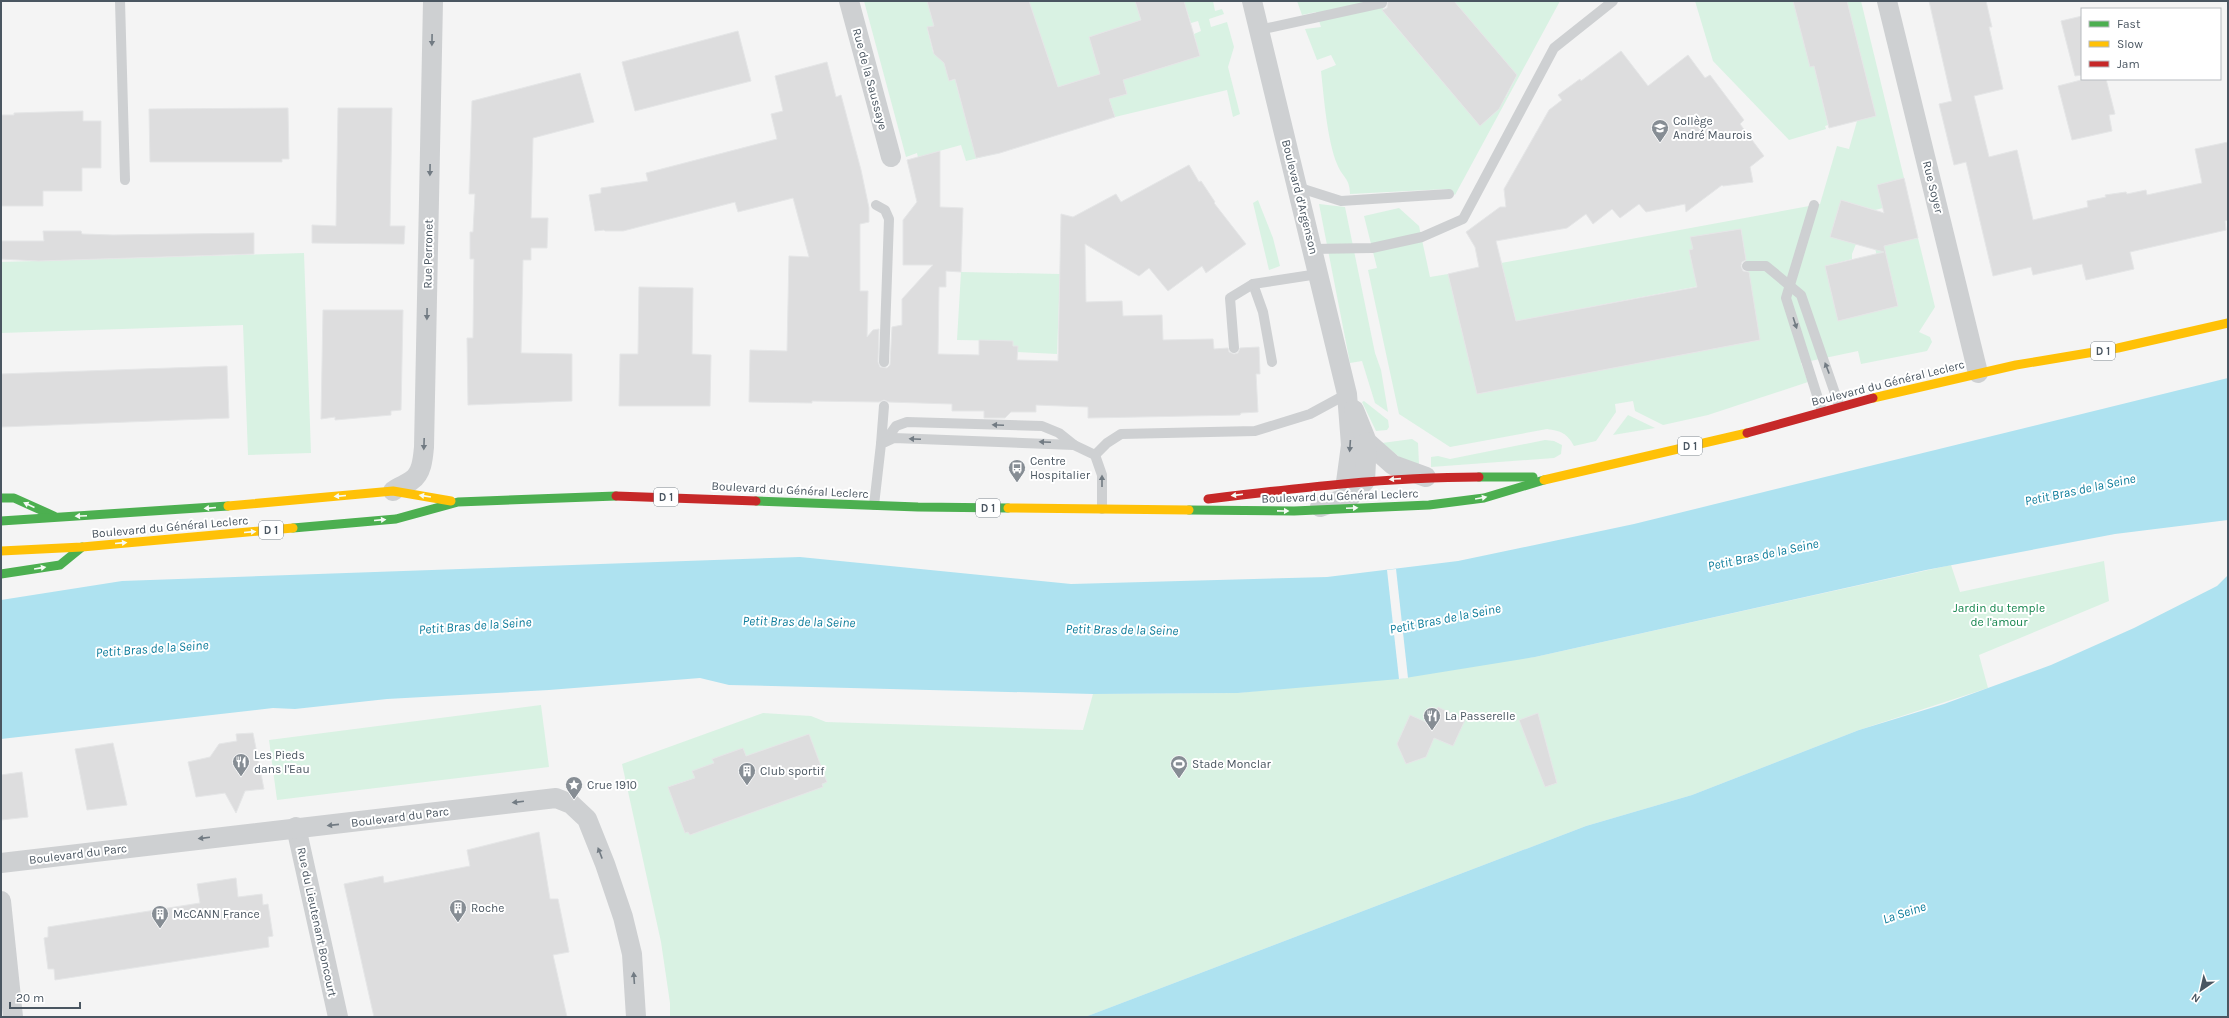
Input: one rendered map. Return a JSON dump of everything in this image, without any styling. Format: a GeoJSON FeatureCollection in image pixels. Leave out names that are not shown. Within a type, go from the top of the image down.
{"type":"FeatureCollection","features":[{"type":"Feature","properties":{"kind":"main road","name":"Boulevard du Général Leclerc"},"geometry":{"type":"LineString","coordinates":[[1,521],[176,511],[393,491],[458,502],[637,496],[874,505],[1102,509],[1294,511],[1429,505],[1484,498],[1556,477],[1745,434],[1839,405],[1900,390],[1978,373],[2118,348],[2228,323]]}},
{"type":"Feature","properties":{"kind":"main road","name":"Boulevard du Général Leclerc"},"geometry":{"type":"LineString","coordinates":[[1121,509],[1355,482],[1426,477],[1556,477]]}},
{"type":"Feature","properties":{"kind":"main road"},"geometry":{"type":"LineString","coordinates":[[1,498],[14,498],[57,518]]}},
{"type":"Feature","properties":{"kind":"main road","name":"Boulevard du Général Leclerc"},"geometry":{"type":"LineString","coordinates":[[1,551],[82,547],[396,519],[458,502]]}},
{"type":"Feature","properties":{"kind":"main road"},"geometry":{"type":"LineString","coordinates":[[1,574],[60,565],[82,547]]}},
{"type":"Feature","properties":{"kind":"street","name":"Rue Perronet"},"geometry":{"type":"LineString","coordinates":[[393,491],[398,486],[412,480],[417,475],[422,461],[424,447],[433,1]]}},
{"type":"Feature","properties":{"kind":"street","name":"Rue de la Saussaye"},"geometry":{"type":"LineString","coordinates":[[849,1],[891,157]]}},
{"type":"Feature","properties":{"kind":"street","name":"Boulevard d'Argenson"},"geometry":{"type":"LineString","coordinates":[[1252,1],[1347,394],[1367,442],[1393,465],[1426,477]]}},
{"type":"Feature","properties":{"kind":"street","name":"Rue Soyer"},"geometry":{"type":"LineString","coordinates":[[1887,1],[1978,373]]}},
{"type":"Feature","properties":{"kind":"street","name":"Boulevard d'Argenson"},"geometry":{"type":"LineString","coordinates":[[1347,394],[1355,482]]}},
{"type":"Feature","properties":{"kind":"street","name":"Boulevard d'Argenson"},"geometry":{"type":"LineString","coordinates":[[1355,482],[1367,442]]}},
{"type":"Feature","properties":{"kind":"street"},"geometry":{"type":"LineString","coordinates":[[1313,510],[1351,496],[1355,482]]}},
{"type":"Feature","properties":{"kind":"street","name":"Boulevard du Parc"},"geometry":{"type":"LineString","coordinates":[[1,863],[296,827],[330,825],[556,798],[571,804],[587,819],[623,917],[632,954],[636,1017]]}},
{"type":"Feature","properties":{"kind":"street","name":"Rue du Lieutenant Boncourt"},"geometry":{"type":"LineString","coordinates":[[296,827],[338,1017]]}},
{"type":"Feature","properties":{"kind":"street"},"geometry":{"type":"LineString","coordinates":[[1,901],[13,1017]]}},
{"type":"Feature","properties":{"kind":"lane"},"geometry":{"type":"LineString","coordinates":[[120,1],[125,180]]}},
{"type":"Feature","properties":{"kind":"lane"},"geometry":{"type":"LineString","coordinates":[[1312,249],[1372,248],[1422,237],[1463,219],[1554,48],[1613,1]]}},
{"type":"Feature","properties":{"kind":"lane"},"geometry":{"type":"LineString","coordinates":[[1259,30],[1382,3]]}},
{"type":"Feature","properties":{"kind":"lane"},"geometry":{"type":"LineString","coordinates":[[1297,187],[1341,201],[1449,194]]}},
{"type":"Feature","properties":{"kind":"lane"},"geometry":{"type":"LineString","coordinates":[[876,205],[885,210],[889,219],[884,362]]}},
{"type":"Feature","properties":{"kind":"lane"},"geometry":{"type":"LineString","coordinates":[[1814,205],[1786,298],[1822,411]]}},
{"type":"Feature","properties":{"kind":"lane"},"geometry":{"type":"LineString","coordinates":[[1748,266],[1766,266],[1801,295],[1832,380],[1839,405]]}},
{"type":"Feature","properties":{"kind":"lane"},"geometry":{"type":"LineString","coordinates":[[1234,348],[1230,298],[1253,284],[1318,274]]}},
{"type":"Feature","properties":{"kind":"lane"},"geometry":{"type":"LineString","coordinates":[[1253,284],[1263,312],[1272,362]]}},
{"type":"Feature","properties":{"kind":"lane"},"geometry":{"type":"LineString","coordinates":[[1095,455],[1106,443],[1121,434],[1255,431],[1310,414],[1347,394]]}},
{"type":"Feature","properties":{"kind":"lane"},"geometry":{"type":"LineString","coordinates":[[874,505],[884,442],[884,406]]}},
{"type":"Feature","properties":{"kind":"lane"},"geometry":{"type":"LineString","coordinates":[[884,442],[896,426],[907,422],[1042,426],[1059,433],[1074,445],[1095,455],[1102,475],[1102,509]]}},
{"type":"Feature","properties":{"kind":"lane"},"geometry":{"type":"LineString","coordinates":[[884,442],[894,438],[1074,445]]}},
{"type":"Feature","properties":{"kind":"green space"},"geometry":{"type":"Polygon","coordinates":[[[864,1],[927,1],[934,26],[927,28],[933,52],[940,59],[945,60],[949,81],[958,79],[956,84],[972,142],[995,136],[999,153],[966,161],[961,145],[932,153],[922,175],[917,153],[906,157],[864,1]]]}},
{"type":"Feature","properties":{"kind":"green space"},"geometry":{"type":"Polygon","coordinates":[[[1029,1],[1135,1],[1141,20],[1089,37],[1100,74],[1058,87],[1029,1]]]}},
{"type":"Feature","properties":{"kind":"green space"},"geometry":{"type":"Polygon","coordinates":[[[1184,1],[1213,1],[1215,11],[1222,9],[1224,14],[1209,19],[1211,27],[1227,22],[1234,47],[1228,67],[1240,114],[1233,117],[1227,90],[1115,117],[1109,99],[1127,94],[1123,80],[1200,56],[1194,34],[1201,31],[1198,21],[1191,23],[1184,1]]]}},
{"type":"Feature","properties":{"kind":"green space"},"geometry":{"type":"Polygon","coordinates":[[[1297,1],[1381,1],[1385,14],[1480,126],[1497,111],[1479,90],[1506,97],[1517,75],[1454,1],[1560,1],[1455,195],[1447,189],[1350,194],[1349,184],[1337,164],[1331,143],[1323,93],[1321,71],[1336,65],[1331,55],[1317,60],[1305,29],[1321,27],[1316,12],[1302,15],[1297,1]]]}},
{"type":"Feature","properties":{"kind":"green space"},"geometry":{"type":"Polygon","coordinates":[[[1695,1],[1793,1],[1814,66],[1828,125],[1825,126],[1826,129],[1789,140],[1713,61],[1695,1]]]}},
{"type":"Feature","properties":{"kind":"green space"},"geometry":{"type":"Polygon","coordinates":[[[1847,1],[1861,1],[1904,178],[1877,185],[1883,208],[1875,210],[1841,200],[1830,237],[1856,244],[1852,254],[1852,259],[1825,266],[1838,321],[1898,306],[1889,268],[1880,269],[1875,248],[1918,238],[1935,307],[1919,332],[1930,337],[1932,342],[1927,351],[1861,364],[1858,351],[1801,363],[1808,382],[1708,415],[1663,425],[1635,411],[1633,401],[1615,404],[1616,412],[1596,441],[1574,446],[1569,438],[1563,433],[1547,429],[1450,447],[1399,414],[1368,270],[1377,268],[1364,216],[1399,208],[1419,226],[1430,277],[1448,274],[1477,394],[1759,340],[1741,229],[1691,237],[1693,249],[1689,250],[1699,286],[1516,321],[1501,263],[1820,204],[1837,146],[1849,149],[1857,121],[1876,116],[1847,1]]]}},
{"type":"Feature","properties":{"kind":"green space"},"geometry":{"type":"Polygon","coordinates":[[[1258,200],[1273,238],[1280,266],[1269,270],[1253,203],[1258,200]]]}},
{"type":"Feature","properties":{"kind":"green space"},"geometry":{"type":"Polygon","coordinates":[[[1319,204],[1345,207],[1375,353],[1381,370],[1388,412],[1375,403],[1362,361],[1350,363],[1319,204]]]}},
{"type":"Feature","properties":{"kind":"green space"},"geometry":{"type":"Polygon","coordinates":[[[304,253],[311,453],[248,455],[243,325],[1,333],[1,262],[304,253]]]}},
{"type":"Feature","properties":{"kind":"green space"},"geometry":{"type":"Polygon","coordinates":[[[961,272],[1060,274],[1057,354],[1017,352],[1017,346],[1013,346],[1013,341],[957,340],[961,272]]]}},
{"type":"Feature","properties":{"kind":"green space"},"geometry":{"type":"Polygon","coordinates":[[[1364,401],[1388,420],[1389,427],[1387,430],[1376,431],[1362,402],[1364,401]]]}},
{"type":"Feature","properties":{"kind":"green space"},"geometry":{"type":"Polygon","coordinates":[[[1628,415],[1655,428],[1613,435],[1628,415]]]}},
{"type":"Feature","properties":{"kind":"green space"},"geometry":{"type":"Polygon","coordinates":[[[1412,439],[1418,443],[1419,464],[1407,463],[1382,443],[1412,439]]]}},
{"type":"Feature","properties":{"kind":"green space"},"geometry":{"type":"Polygon","coordinates":[[[1545,440],[1554,441],[1562,445],[1561,454],[1554,458],[1431,467],[1431,457],[1438,456],[1450,459],[1545,440]]]}},
{"type":"Feature","properties":{"kind":"green space","name":"Stade Monclar"},"geometry":{"type":"Polygon","coordinates":[[[2104,561],[2109,601],[1979,655],[1988,688],[1859,730],[1692,795],[1586,826],[1085,1017],[670,1017],[670,1003],[661,942],[622,764],[763,713],[811,716],[826,722],[1083,730],[1093,694],[1238,693],[1535,657],[1951,565],[1960,592],[2104,561]]]}},
{"type":"Feature","properties":{"kind":"green space"},"geometry":{"type":"Polygon","coordinates":[[[541,705],[549,767],[277,800],[269,740],[541,705]]]}},
{"type":"Feature","properties":{"kind":"water","name":"Petit Bras de la Seine"},"geometry":{"type":"Polygon","coordinates":[[[2228,378],[2228,520],[2115,534],[1926,570],[1535,657],[1399,679],[1238,693],[1093,694],[729,685],[700,678],[549,690],[387,699],[295,709],[273,708],[1,739],[1,600],[122,581],[800,557],[1071,584],[1327,577],[1458,561],[1634,524],[2228,378]]]}},
{"type":"Feature","properties":{"kind":"water","name":"La Seine"},"geometry":{"type":"Polygon","coordinates":[[[2228,575],[2228,1017],[1085,1017],[1586,826],[1692,795],[1859,730],[1944,704],[2051,665],[2134,628],[2217,586],[2228,575]]]}},
{"type":"Feature","properties":{"kind":"pier"},"geometry":{"type":"Polygon","coordinates":[[[1396,569],[1408,678],[1399,679],[1387,570],[1396,569]]]}},
{"type":"Feature","properties":{"kind":"building"},"geometry":{"type":"Polygon","coordinates":[[[927,1],[1029,1],[1058,87],[1100,74],[1089,37],[1141,20],[1135,1],[1184,1],[1200,56],[1123,80],[1127,94],[1109,99],[1115,117],[1000,153],[976,158],[955,79],[949,81],[944,63],[934,54],[927,27],[934,26],[927,1]]]}},
{"type":"Feature","properties":{"kind":"building"},"geometry":{"type":"Polygon","coordinates":[[[1388,1],[1454,1],[1517,75],[1499,109],[1480,126],[1382,10],[1387,8],[1388,1]]]}},
{"type":"Feature","properties":{"kind":"building"},"geometry":{"type":"Polygon","coordinates":[[[1793,1],[1847,1],[1876,116],[1829,128],[1814,66],[1810,67],[1793,1]]]}},
{"type":"Feature","properties":{"kind":"building"},"geometry":{"type":"Polygon","coordinates":[[[1929,1],[1986,1],[1992,27],[1989,27],[2003,89],[1974,96],[1989,157],[2017,150],[2033,220],[2088,207],[2087,201],[2106,197],[2105,195],[2126,192],[2127,194],[2146,190],[2147,195],[2202,183],[2195,149],[2228,142],[2228,220],[2225,221],[2226,230],[2130,252],[2134,269],[2086,280],[2082,264],[2033,275],[2031,267],[1993,276],[1966,162],[1954,165],[1939,104],[1952,101],[1929,1]]]}},
{"type":"Feature","properties":{"kind":"building"},"geometry":{"type":"Polygon","coordinates":[[[2081,16],[2081,75],[2075,76],[2061,21],[2081,16]]]}},
{"type":"Feature","properties":{"kind":"building"},"geometry":{"type":"Polygon","coordinates":[[[738,31],[751,81],[635,111],[622,62],[738,31]]]}},
{"type":"Feature","properties":{"kind":"building"},"geometry":{"type":"Polygon","coordinates":[[[1621,51],[1648,86],[1688,55],[1705,78],[1710,75],[1744,120],[1740,124],[1764,156],[1750,167],[1753,182],[1722,185],[1686,212],[1685,204],[1646,212],[1639,204],[1620,218],[1612,209],[1593,224],[1586,214],[1567,228],[1496,241],[1516,321],[1697,287],[1689,250],[1693,249],[1690,237],[1741,229],[1746,260],[1742,262],[1741,266],[1743,271],[1749,272],[1760,340],[1477,394],[1448,274],[1479,267],[1475,247],[1466,232],[1500,207],[1506,207],[1504,189],[1549,110],[1562,100],[1558,95],[1580,79],[1581,81],[1621,51]]]}},
{"type":"Feature","properties":{"kind":"building"},"geometry":{"type":"Polygon","coordinates":[[[827,62],[836,97],[841,95],[861,170],[869,208],[869,222],[860,224],[860,291],[868,291],[867,337],[873,330],[879,329],[878,362],[880,367],[887,368],[890,365],[892,327],[902,325],[902,299],[933,265],[903,265],[903,220],[917,202],[907,160],[940,151],[940,207],[963,208],[961,272],[946,271],[946,287],[939,287],[938,354],[979,355],[979,340],[1013,341],[1013,346],[1018,346],[1017,360],[1058,361],[1061,214],[1073,217],[1116,194],[1121,202],[1189,165],[1199,182],[1201,181],[1215,202],[1214,203],[1246,244],[1206,273],[1202,266],[1168,291],[1149,268],[1139,276],[1085,244],[1086,302],[1122,301],[1123,316],[1162,315],[1163,340],[1213,339],[1214,349],[1228,348],[1229,352],[1234,354],[1238,353],[1240,348],[1259,347],[1260,374],[1256,374],[1258,412],[1241,413],[1240,415],[1088,418],[1088,407],[1036,405],[1036,412],[1011,412],[1005,418],[984,418],[984,411],[952,411],[952,404],[889,402],[884,400],[879,402],[812,401],[812,403],[749,402],[750,350],[787,351],[789,256],[809,257],[793,198],[738,212],[735,202],[623,231],[595,231],[589,195],[601,193],[601,188],[648,181],[646,173],[777,139],[771,114],[783,111],[775,76],[827,62]]]}},
{"type":"Feature","properties":{"kind":"building"},"geometry":{"type":"Polygon","coordinates":[[[580,73],[594,122],[533,138],[531,218],[548,218],[547,248],[531,248],[531,260],[523,260],[521,353],[572,354],[572,401],[468,405],[467,338],[473,338],[474,259],[470,259],[470,232],[473,232],[475,194],[469,194],[472,101],[580,73]]]}},
{"type":"Feature","properties":{"kind":"building"},"geometry":{"type":"Polygon","coordinates":[[[2081,80],[2106,80],[2115,114],[2109,115],[2112,131],[2072,140],[2058,86],[2081,80]]]}},
{"type":"Feature","properties":{"kind":"building"},"geometry":{"type":"Polygon","coordinates":[[[288,108],[289,159],[282,159],[282,162],[150,162],[149,109],[288,108]]]}},
{"type":"Feature","properties":{"kind":"building"},"geometry":{"type":"Polygon","coordinates":[[[338,108],[392,108],[390,226],[405,226],[404,244],[312,243],[312,225],[336,226],[338,108]]]}},
{"type":"Feature","properties":{"kind":"building"},"geometry":{"type":"Polygon","coordinates":[[[83,111],[83,121],[101,121],[101,168],[82,168],[82,191],[43,191],[43,206],[1,206],[1,115],[14,115],[14,113],[83,111]]]}},
{"type":"Feature","properties":{"kind":"building"},"geometry":{"type":"Polygon","coordinates":[[[1904,178],[1918,238],[1884,246],[1898,306],[1838,321],[1825,266],[1884,252],[1830,237],[1841,200],[1884,213],[1877,185],[1904,178]]]}},
{"type":"Feature","properties":{"kind":"building"},"geometry":{"type":"Polygon","coordinates":[[[43,231],[81,231],[82,234],[113,235],[254,233],[254,254],[39,261],[1,259],[1,241],[44,241],[43,231]]]}},
{"type":"Feature","properties":{"kind":"building"},"geometry":{"type":"Polygon","coordinates":[[[639,287],[693,288],[692,354],[711,355],[710,406],[619,406],[620,354],[638,354],[639,287]]]}},
{"type":"Feature","properties":{"kind":"building"},"geometry":{"type":"Polygon","coordinates":[[[323,310],[403,310],[401,410],[391,411],[391,415],[335,420],[335,417],[321,419],[323,310]]]}},
{"type":"Feature","properties":{"kind":"building"},"geometry":{"type":"Polygon","coordinates":[[[227,366],[229,418],[1,427],[1,374],[227,366]]]}},
{"type":"Feature","properties":{"kind":"building","name":"La Passerelle"},"geometry":{"type":"Polygon","coordinates":[[[1438,707],[1465,720],[1453,746],[1434,738],[1426,757],[1406,764],[1397,744],[1410,715],[1430,724],[1438,707]]]}},
{"type":"Feature","properties":{"kind":"building"},"geometry":{"type":"Polygon","coordinates":[[[1538,713],[1557,783],[1545,787],[1519,720],[1538,713]]]}},
{"type":"Feature","properties":{"kind":"building","name":"Les Pieds dans l'Eau"},"geometry":{"type":"Polygon","coordinates":[[[253,733],[264,789],[245,791],[236,813],[225,793],[196,797],[188,762],[210,757],[219,744],[237,741],[236,734],[253,733]]]}},
{"type":"Feature","properties":{"kind":"building","name":"Club sportif"},"geometry":{"type":"Polygon","coordinates":[[[809,734],[827,782],[822,784],[823,787],[690,835],[688,832],[685,833],[668,787],[695,778],[692,771],[714,763],[712,759],[743,748],[746,756],[809,734]]]}},
{"type":"Feature","properties":{"kind":"building"},"geometry":{"type":"Polygon","coordinates":[[[113,743],[127,805],[87,810],[75,749],[113,743]]]}},
{"type":"Feature","properties":{"kind":"building"},"geometry":{"type":"Polygon","coordinates":[[[22,772],[28,817],[1,820],[1,775],[22,772]]]}},
{"type":"Feature","properties":{"kind":"building","name":"Roche"},"geometry":{"type":"Polygon","coordinates":[[[539,832],[550,899],[558,899],[569,952],[553,955],[567,1017],[374,1017],[344,884],[383,876],[384,883],[470,866],[467,850],[539,832]]]}},
{"type":"Feature","properties":{"kind":"building","name":"McCANN France"},"geometry":{"type":"Polygon","coordinates":[[[236,878],[238,897],[262,894],[263,905],[268,904],[273,936],[268,937],[269,947],[55,980],[54,969],[48,969],[44,938],[48,937],[48,927],[200,903],[197,884],[236,878]]]}},
{"type":"Feature","properties":{"kind":"traffic: fast"},"geometry":{"type":"LineString","coordinates":[[1479,477],[1533,477]]}},
{"type":"Feature","properties":{"kind":"traffic: fast"},"geometry":{"type":"LineString","coordinates":[[1189,510],[1294,511],[1429,505],[1484,498],[1544,480]]}},
{"type":"Feature","properties":{"kind":"traffic: fast"},"geometry":{"type":"LineString","coordinates":[[293,528],[396,519],[458,502],[616,496]]}},
{"type":"Feature","properties":{"kind":"traffic: fast"},"geometry":{"type":"LineString","coordinates":[[1,498],[14,498],[54,516]]}},
{"type":"Feature","properties":{"kind":"traffic: fast"},"geometry":{"type":"LineString","coordinates":[[756,501],[918,507],[1008,508]]}},
{"type":"Feature","properties":{"kind":"traffic: fast"},"geometry":{"type":"LineString","coordinates":[[1,521],[228,506]]}},
{"type":"Feature","properties":{"kind":"traffic: fast"},"geometry":{"type":"LineString","coordinates":[[1,574],[60,565],[82,547]]}},
{"type":"Feature","properties":{"kind":"traffic: slow"},"geometry":{"type":"LineString","coordinates":[[1873,398],[2016,365],[2118,348],[2228,323]]}},
{"type":"Feature","properties":{"kind":"traffic: slow"},"geometry":{"type":"LineString","coordinates":[[1544,480],[1747,433]]}},
{"type":"Feature","properties":{"kind":"traffic: slow"},"geometry":{"type":"LineString","coordinates":[[228,506],[393,491],[451,501]]}},
{"type":"Feature","properties":{"kind":"traffic: slow"},"geometry":{"type":"LineString","coordinates":[[1008,508],[1189,510]]}},
{"type":"Feature","properties":{"kind":"traffic: slow"},"geometry":{"type":"LineString","coordinates":[[1,551],[82,547],[293,528]]}},
{"type":"Feature","properties":{"kind":"traffic: jam"},"geometry":{"type":"LineString","coordinates":[[1747,433],[1873,398]]}},
{"type":"Feature","properties":{"kind":"traffic: jam"},"geometry":{"type":"LineString","coordinates":[[1208,499],[1309,487],[1377,481],[1445,477],[1479,477]]}},
{"type":"Feature","properties":{"kind":"traffic: jam"},"geometry":{"type":"LineString","coordinates":[[616,496],[756,501]]}},
{"type":"Feature","properties":{"kind":"place","name":"Collège André Maurois"},"geometry":{"type":"Point","coordinates":[1660,143]}},
{"type":"Feature","properties":{"kind":"place","name":"Centre Hospitalier"},"geometry":{"type":"Point","coordinates":[1017,483]}},
{"type":"Feature","properties":{"kind":"place","name":"La Passerelle"},"geometry":{"type":"Point","coordinates":[1432,731]}},
{"type":"Feature","properties":{"kind":"place","name":"Les Pieds dans l'Eau"},"geometry":{"type":"Point","coordinates":[241,777]}},
{"type":"Feature","properties":{"kind":"place","name":"Stade Monclar"},"geometry":{"type":"Point","coordinates":[1179,779]}},
{"type":"Feature","properties":{"kind":"place","name":"Club sportif"},"geometry":{"type":"Point","coordinates":[747,786]}},
{"type":"Feature","properties":{"kind":"place","name":"Crue 1910"},"geometry":{"type":"Point","coordinates":[574,800]}},
{"type":"Feature","properties":{"kind":"place","name":"Roche"},"geometry":{"type":"Point","coordinates":[458,923]}},
{"type":"Feature","properties":{"kind":"place","name":"McCANN France"},"geometry":{"type":"Point","coordinates":[160,929]}},
{"type":"Feature","properties":{"kind":"park label","name":"Jardin du temple de l'amour"},"geometry":{"type":"Point","coordinates":[1999,615]}}]}
